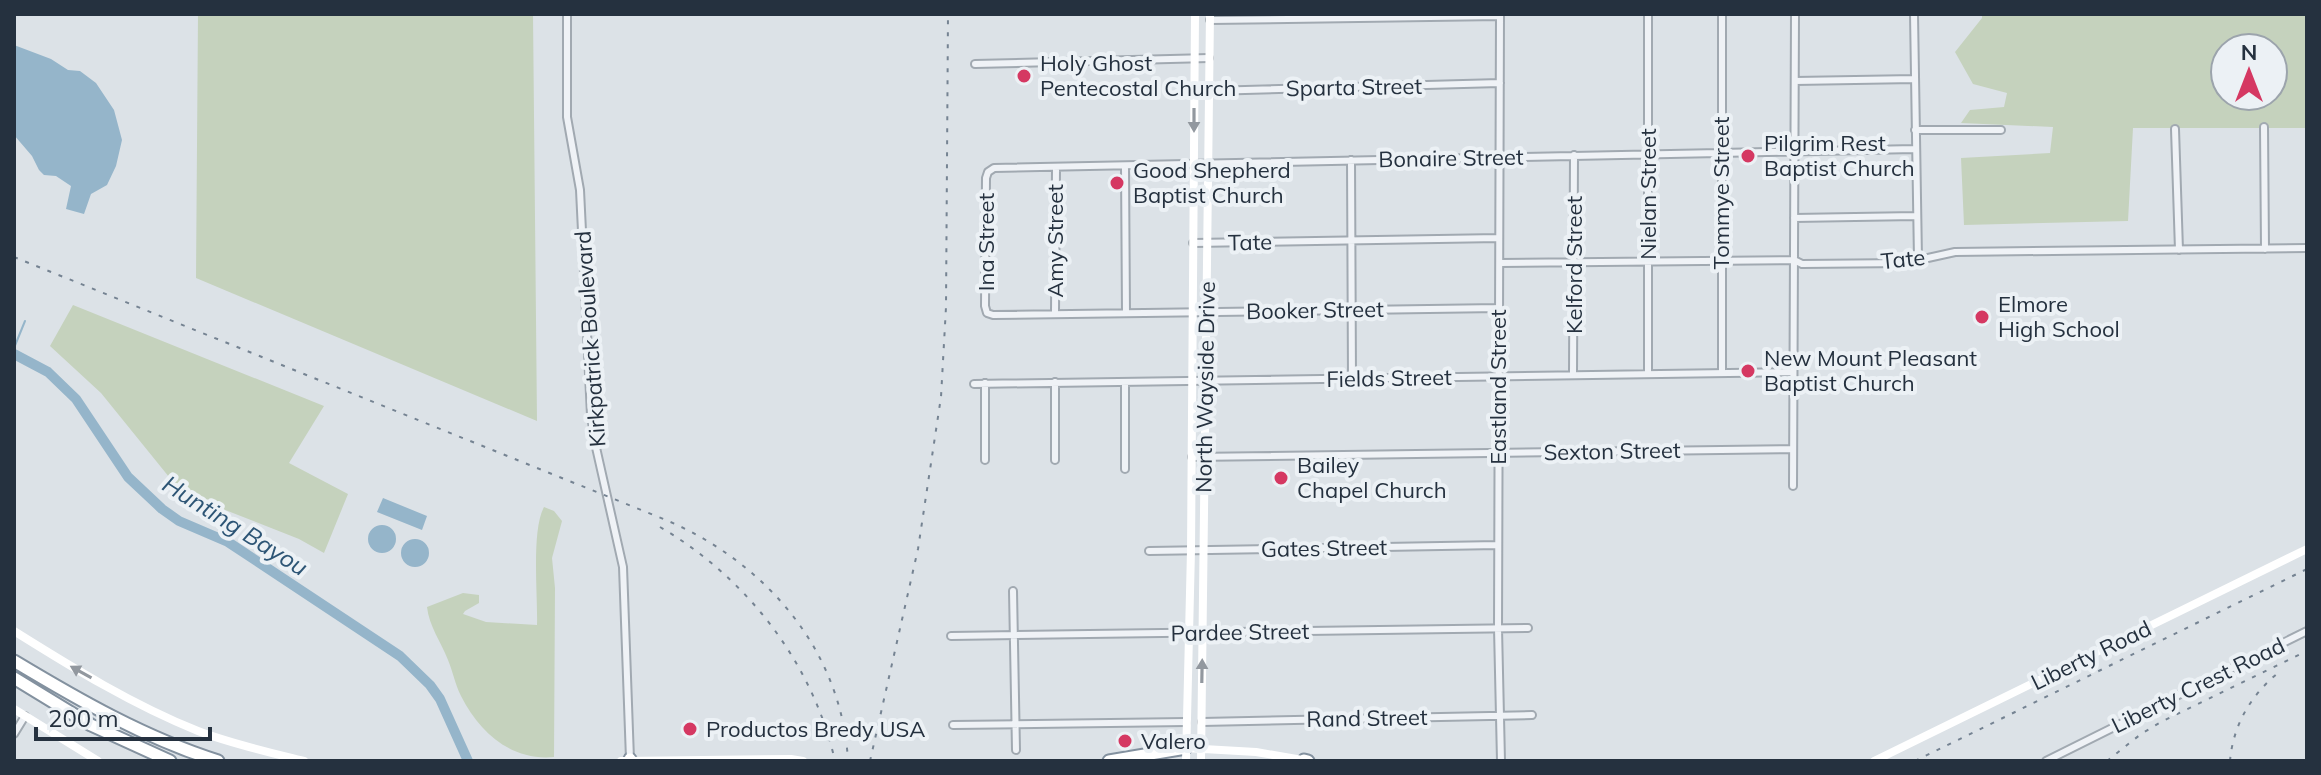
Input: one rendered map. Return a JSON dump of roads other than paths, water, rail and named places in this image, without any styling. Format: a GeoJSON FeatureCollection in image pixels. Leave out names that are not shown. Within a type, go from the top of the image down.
{"type":"FeatureCollection","features":[{"type":"Feature","properties":{"kind":"highway"},"geometry":{"type":"LineString","coordinates":[[14,661],[134,728],[218,761]]}},
{"type":"Feature","properties":{"kind":"highway"},"geometry":{"type":"LineString","coordinates":[[14,678],[91,725],[170,761]]}},
{"type":"Feature","properties":{"kind":"highway"},"geometry":{"type":"LineString","coordinates":[[1109,761],[1186,755]]}},
{"type":"Feature","properties":{"kind":"main road","name":"North Wayside Drive"},"geometry":{"type":"LineString","coordinates":[[1186,755],[1191,550],[1195,14]]}},
{"type":"Feature","properties":{"kind":"main road","name":"North Wayside Drive"},"geometry":{"type":"LineString","coordinates":[[1201,761],[1210,17]]}},
{"type":"Feature","properties":{"kind":"main road","name":"Liberty Road"},"geometry":{"type":"LineString","coordinates":[[1874,761],[2307,549]]}},
{"type":"Feature","properties":{"kind":"main road"},"geometry":{"type":"LineString","coordinates":[[14,631],[68,665],[164,717],[250,748],[304,761]]}},
{"type":"Feature","properties":{"kind":"main road"},"geometry":{"type":"LineString","coordinates":[[14,709],[98,761]]}},
{"type":"Feature","properties":{"kind":"main road"},"geometry":{"type":"LineString","coordinates":[[1186,755],[1202,749],[1256,752],[1307,761]]}},
{"type":"Feature","properties":{"kind":"main road"},"geometry":{"type":"LineString","coordinates":[[627,760],[803,761]]}},
{"type":"Feature","properties":{"kind":"street","name":"Kirkpatrick Boulevard"},"geometry":{"type":"LineString","coordinates":[[567,14],[567,117],[581,199],[590,402],[595,443],[623,567],[627,760]]}},
{"type":"Feature","properties":{"kind":"street","name":"Nielan Street"},"geometry":{"type":"LineString","coordinates":[[1648,14],[1648,373]]}},
{"type":"Feature","properties":{"kind":"street","name":"Tommye Street"},"geometry":{"type":"LineString","coordinates":[[1722,14],[1722,372]]}},
{"type":"Feature","properties":{"kind":"street"},"geometry":{"type":"LineString","coordinates":[[1793,486],[1795,14]]}},
{"type":"Feature","properties":{"kind":"street"},"geometry":{"type":"LineString","coordinates":[[1914,14],[1918,259]]}},
{"type":"Feature","properties":{"kind":"street"},"geometry":{"type":"LineString","coordinates":[[1210,17],[1500,15]]}},
{"type":"Feature","properties":{"kind":"street","name":"Eastland Street"},"geometry":{"type":"LineString","coordinates":[[1500,15],[1498,628],[1501,761]]}},
{"type":"Feature","properties":{"kind":"street"},"geometry":{"type":"LineString","coordinates":[[975,64],[1209,58]]}},
{"type":"Feature","properties":{"kind":"street"},"geometry":{"type":"LineString","coordinates":[[1795,81],[1915,79]]}},
{"type":"Feature","properties":{"kind":"street","name":"Sparta Street"},"geometry":{"type":"LineString","coordinates":[[1209,91],[1500,83]]}},
{"type":"Feature","properties":{"kind":"street"},"geometry":{"type":"LineString","coordinates":[[2264,127],[2265,249]]}},
{"type":"Feature","properties":{"kind":"street"},"geometry":{"type":"LineString","coordinates":[[2175,129],[2179,250]]}},
{"type":"Feature","properties":{"kind":"street"},"geometry":{"type":"LineString","coordinates":[[1915,130],[2001,130]]}},
{"type":"Feature","properties":{"kind":"street","name":"Bonaire Street"},"geometry":{"type":"LineString","coordinates":[[988,172],[994,168],[1915,149]]}},
{"type":"Feature","properties":{"kind":"street","name":"Kelford Street"},"geometry":{"type":"LineString","coordinates":[[1573,374],[1574,155]]}},
{"type":"Feature","properties":{"kind":"street"},"geometry":{"type":"LineString","coordinates":[[1351,160],[1352,379]]}},
{"type":"Feature","properties":{"kind":"street"},"geometry":{"type":"LineString","coordinates":[[1125,167],[1126,313]]}},
{"type":"Feature","properties":{"kind":"street","name":"Amy Street"},"geometry":{"type":"LineString","coordinates":[[1055,314],[1056,168]]}},
{"type":"Feature","properties":{"kind":"street","name":"Ina Street"},"geometry":{"type":"LineString","coordinates":[[987,313],[988,172]]}},
{"type":"Feature","properties":{"kind":"street","name":"Tate"},"geometry":{"type":"LineString","coordinates":[[1794,218],[1916,216]]}},
{"type":"Feature","properties":{"kind":"street","name":"Tate"},"geometry":{"type":"LineString","coordinates":[[1193,243],[1499,238]]}},
{"type":"Feature","properties":{"kind":"street","name":"Tate"},"geometry":{"type":"LineString","coordinates":[[1500,263],[1794,260],[1802,264],[1905,263],[1955,252],[2307,248]]}},
{"type":"Feature","properties":{"kind":"street","name":"Booker Street"},"geometry":{"type":"LineString","coordinates":[[987,313],[1499,308]]}},
{"type":"Feature","properties":{"kind":"street","name":"Fields Street"},"geometry":{"type":"LineString","coordinates":[[974,384],[1793,372]]}},
{"type":"Feature","properties":{"kind":"street"},"geometry":{"type":"LineString","coordinates":[[1055,382],[1055,460]]}},
{"type":"Feature","properties":{"kind":"street"},"geometry":{"type":"LineString","coordinates":[[1125,382],[1125,469]]}},
{"type":"Feature","properties":{"kind":"street"},"geometry":{"type":"LineString","coordinates":[[985,383],[985,460]]}},
{"type":"Feature","properties":{"kind":"street","name":"Sexton Street"},"geometry":{"type":"LineString","coordinates":[[1192,457],[1793,449]]}},
{"type":"Feature","properties":{"kind":"street","name":"Gates Street"},"geometry":{"type":"LineString","coordinates":[[1149,551],[1498,545]]}},
{"type":"Feature","properties":{"kind":"street"},"geometry":{"type":"LineString","coordinates":[[1013,591],[1016,750]]}},
{"type":"Feature","properties":{"kind":"street","name":"Pardee Street"},"geometry":{"type":"LineString","coordinates":[[951,636],[1528,628]]}},
{"type":"Feature","properties":{"kind":"street","name":"Liberty Crest Road"},"geometry":{"type":"LineString","coordinates":[[2046,761],[2307,631]]}},
{"type":"Feature","properties":{"kind":"street","name":"Rand Street"},"geometry":{"type":"LineString","coordinates":[[1202,722],[1532,715]]}},
{"type":"Feature","properties":{"kind":"street"},"geometry":{"type":"LineString","coordinates":[[14,734],[25,716]]}},
{"type":"Feature","properties":{"kind":"street"},"geometry":{"type":"LineString","coordinates":[[953,725],[1186,722]]}},
{"type":"Feature","properties":{"kind":"water"},"geometry":{"type":"Polygon","coordinates":[[[14,45],[51,59],[68,70],[80,71],[96,83],[114,110],[122,140],[116,166],[107,185],[91,194],[84,214],[66,209],[71,186],[56,176],[44,175],[14,135],[14,45]]]}},
{"type":"Feature","properties":{"kind":"water"},"geometry":{"type":"Polygon","coordinates":[[[383,498],[427,516],[422,530],[377,512],[383,498]]]}},
{"type":"Feature","properties":{"kind":"water"},"geometry":{"type":"Polygon","coordinates":[[[382,525],[392,529],[396,539],[392,549],[382,553],[372,549],[368,539],[372,529],[382,525]]]}},
{"type":"Feature","properties":{"kind":"water"},"geometry":{"type":"Polygon","coordinates":[[[415,539],[425,543],[429,553],[425,563],[415,567],[405,563],[401,553],[405,543],[415,539]]]}},
{"type":"Feature","properties":{"kind":"waterway"},"geometry":{"type":"LineString","coordinates":[[14,348],[25,321]]}},
{"type":"Feature","properties":{"kind":"waterway","name":"Hunting Bayou"},"geometry":{"type":"LineString","coordinates":[[14,354],[48,372],[76,399],[128,477],[162,509],[179,521],[228,542],[400,656],[440,699],[468,761]]}},
{"type":"Feature","properties":{"kind":"railway"},"geometry":{"type":"LineString","coordinates":[[870,761],[918,549],[941,397],[946,307],[948,14]]}},
{"type":"Feature","properties":{"kind":"railway"},"geometry":{"type":"LineString","coordinates":[[14,257],[666,520],[702,538],[766,585],[814,647],[831,682],[843,720],[848,761]]}},
{"type":"Feature","properties":{"kind":"railway"},"geometry":{"type":"LineString","coordinates":[[660,527],[721,571],[772,626],[810,690],[825,725],[835,761]]}},
{"type":"Feature","properties":{"kind":"railway"},"geometry":{"type":"LineString","coordinates":[[1915,761],[2307,569]]}},
{"type":"Feature","properties":{"kind":"railway"},"geometry":{"type":"LineString","coordinates":[[2107,761],[2161,722],[2307,651]]}},
{"type":"Feature","properties":{"kind":"railway"},"geometry":{"type":"LineString","coordinates":[[2230,761],[2239,723],[2252,701],[2278,673]]}},
{"type":"Feature","properties":{"kind":"place","name":"Holy Ghost Pentecostal Church"},"geometry":{"type":"Point","coordinates":[1024,76]}},
{"type":"Feature","properties":{"kind":"place","name":"Pilgrim Rest Baptist Church"},"geometry":{"type":"Point","coordinates":[1748,156]}},
{"type":"Feature","properties":{"kind":"place","name":"Good Shepherd Baptist Church"},"geometry":{"type":"Point","coordinates":[1117,183]}},
{"type":"Feature","properties":{"kind":"place","name":"Elmore High School"},"geometry":{"type":"Point","coordinates":[1982,317]}},
{"type":"Feature","properties":{"kind":"place","name":"New Mount Pleasant Baptist Church"},"geometry":{"type":"Point","coordinates":[1748,371]}},
{"type":"Feature","properties":{"kind":"place","name":"Bailey Chapel Church"},"geometry":{"type":"Point","coordinates":[1281,478]}},
{"type":"Feature","properties":{"kind":"place","name":"Productos Bredy USA"},"geometry":{"type":"Point","coordinates":[690,729]}},
{"type":"Feature","properties":{"kind":"place","name":"Valero"},"geometry":{"type":"Point","coordinates":[1125,741]}}]}
